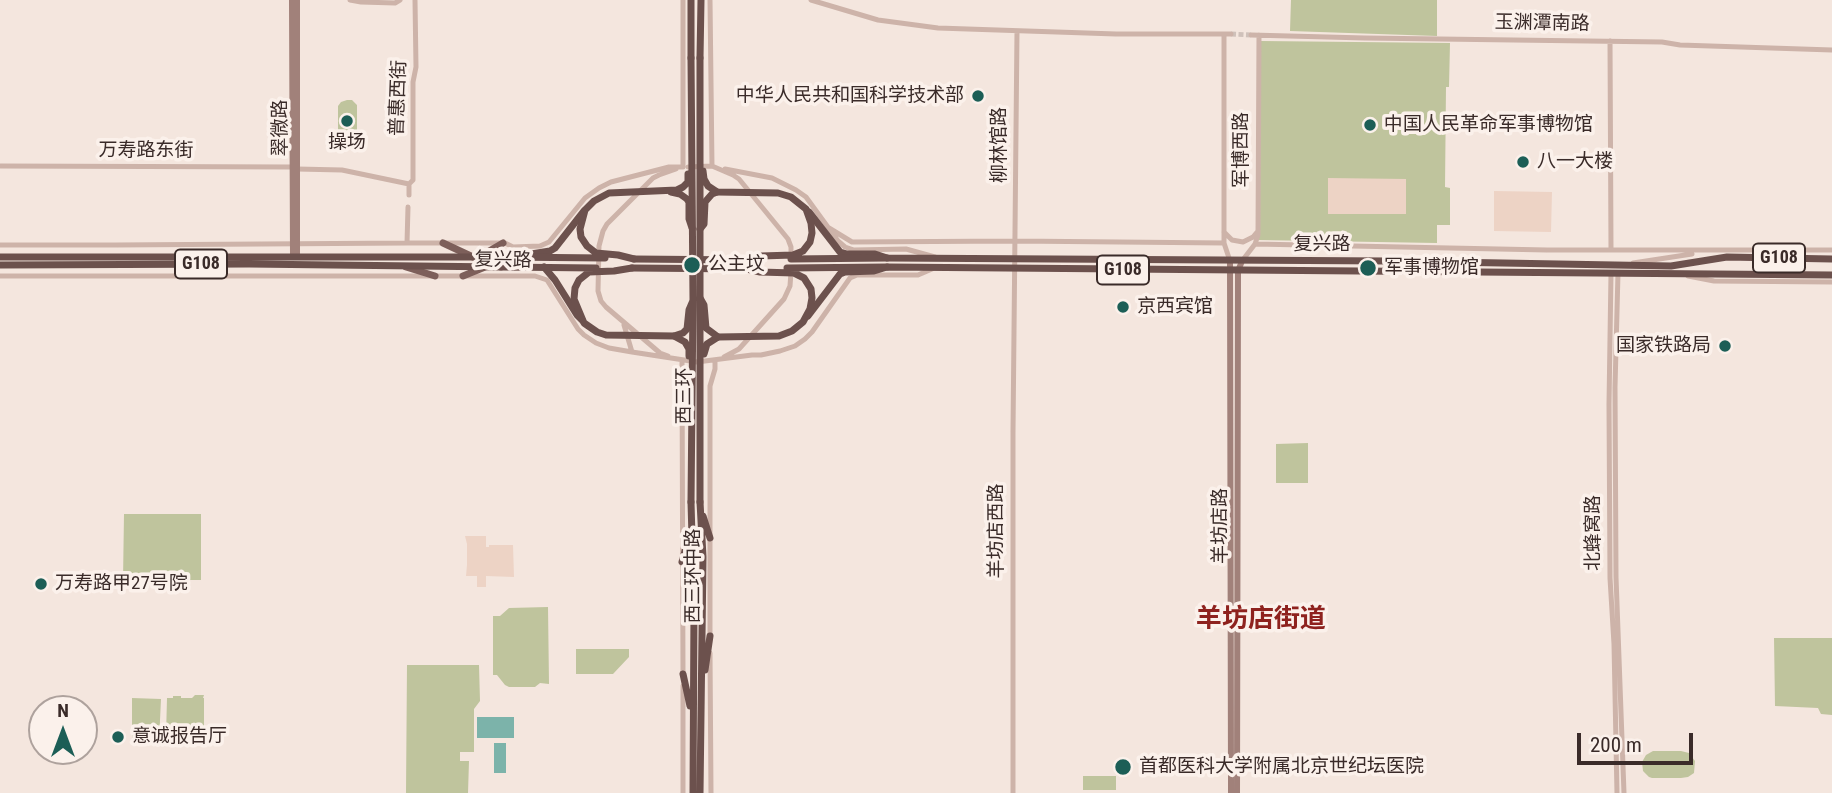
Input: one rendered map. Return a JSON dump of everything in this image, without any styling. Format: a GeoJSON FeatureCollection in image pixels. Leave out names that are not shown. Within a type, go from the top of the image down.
{"type":"FeatureCollection","features":[{"type":"Feature","properties":{"kind":"highway","name":"西三环"},"geometry":{"type":"LineString","coordinates":[[691,0],[696,58]]}},
{"type":"Feature","properties":{"kind":"highway","name":"西三环"},"geometry":{"type":"LineString","coordinates":[[697,791],[703,557],[697,503],[697,299],[692,157],[701,0]]}},
{"type":"Feature","properties":{"kind":"highway"},"geometry":{"type":"LineString","coordinates":[[670,192],[681,189],[688,182],[688,163],[692,157],[703,162],[704,178],[708,186],[717,192]]}},
{"type":"Feature","properties":{"kind":"highway"},"geometry":{"type":"LineString","coordinates":[[511,257],[550,251],[594,201],[609,193],[680,194],[689,202],[689,219],[696,230],[704,224],[705,202],[717,192],[782,194],[806,209],[840,252],[875,254],[887,258]]}},
{"type":"Feature","properties":{"kind":"highway"},"geometry":{"type":"LineString","coordinates":[[748,260],[761,256],[793,255],[803,251],[810,242],[812,233],[806,209]]}},
{"type":"Feature","properties":{"kind":"highway"},"geometry":{"type":"LineString","coordinates":[[585,210],[580,233],[587,246],[596,253],[634,259]]}},
{"type":"Feature","properties":{"kind":"highway","name":"复兴路"},"geometry":{"type":"LineString","coordinates":[[0,257],[1242,261],[1832,275]]}},
{"type":"Feature","properties":{"kind":"highway","name":"复兴路"},"geometry":{"type":"LineString","coordinates":[[0,265],[261,264],[747,269],[887,267],[1234,271],[1614,270],[1671,266],[1727,257],[1832,259]]}},
{"type":"Feature","properties":{"kind":"highway"},"geometry":{"type":"LineString","coordinates":[[544,267],[576,315],[597,332],[606,335],[681,335],[688,329],[689,310],[697,299],[704,305],[706,328],[718,337],[779,336],[792,331],[803,322],[840,274],[887,267]]}},
{"type":"Feature","properties":{"kind":"highway"},"geometry":{"type":"LineString","coordinates":[[584,323],[574,299],[579,280],[593,271],[632,268]]}},
{"type":"Feature","properties":{"kind":"highway"},"geometry":{"type":"LineString","coordinates":[[747,269],[794,273],[804,278],[812,298],[803,322]]}},
{"type":"Feature","properties":{"kind":"highway"},"geometry":{"type":"LineString","coordinates":[[674,336],[688,346],[689,357],[697,365],[704,357],[705,346],[718,337]]}},
{"type":"Feature","properties":{"kind":"highway","name":"西三环"},"geometry":{"type":"LineString","coordinates":[[697,503],[692,525],[693,720],[697,791]]}},
{"type":"Feature","properties":{"kind":"highway"},"geometry":{"type":"LineString","coordinates":[[697,503],[710,538]]}},
{"type":"Feature","properties":{"kind":"highway"},"geometry":{"type":"LineString","coordinates":[[682,562],[692,525]]}},
{"type":"Feature","properties":{"kind":"highway"},"geometry":{"type":"LineString","coordinates":[[701,691],[710,636]]}},
{"type":"Feature","properties":{"kind":"highway"},"geometry":{"type":"LineString","coordinates":[[683,674],[693,720]]}},
{"type":"Feature","properties":{"kind":"main road","name":"翠微路"},"geometry":{"type":"LineString","coordinates":[[294,0],[295,256]]}},
{"type":"Feature","properties":{"kind":"main road"},"geometry":{"type":"LineString","coordinates":[[443,243],[476,257],[503,243]]}},
{"type":"Feature","properties":{"kind":"main road"},"geometry":{"type":"LineString","coordinates":[[1230,261],[1234,271]]}},
{"type":"Feature","properties":{"kind":"main road","name":"羊坊店路"},"geometry":{"type":"LineString","coordinates":[[1231,793],[1234,271],[1242,261]]}},
{"type":"Feature","properties":{"kind":"main road"},"geometry":{"type":"LineString","coordinates":[[402,266],[435,276]]}},
{"type":"Feature","properties":{"kind":"main road"},"geometry":{"type":"LineString","coordinates":[[463,276],[488,267]]}},
{"type":"Feature","properties":{"kind":"main road","name":"羊坊店路"},"geometry":{"type":"LineString","coordinates":[[1234,271],[1237,793]]}},
{"type":"Feature","properties":{"kind":"street"},"geometry":{"type":"LineString","coordinates":[[350,0],[400,0]]}},
{"type":"Feature","properties":{"kind":"street","name":"普惠西街"},"geometry":{"type":"LineString","coordinates":[[409,195],[409,184],[413,180],[415,0]]}},
{"type":"Feature","properties":{"kind":"street"},"geometry":{"type":"LineString","coordinates":[[683,0],[683,137],[692,157]]}},
{"type":"Feature","properties":{"kind":"street"},"geometry":{"type":"LineString","coordinates":[[710,0],[712,166]]}},
{"type":"Feature","properties":{"kind":"street"},"geometry":{"type":"LineString","coordinates":[[811,0],[897,24],[938,28],[1231,34]]}},
{"type":"Feature","properties":{"kind":"street","name":"柳林馆路"},"geometry":{"type":"LineString","coordinates":[[1015,259],[1017,31]]}},
{"type":"Feature","properties":{"kind":"street","name":"军博西路"},"geometry":{"type":"LineString","coordinates":[[1224,34],[1224,243],[1230,261]]}},
{"type":"Feature","properties":{"kind":"street","name":"玉渊潭南路"},"geometry":{"type":"LineString","coordinates":[[1251,34],[1662,42],[1681,45],[1832,50]]}},
{"type":"Feature","properties":{"kind":"street","name":"军博西路"},"geometry":{"type":"LineString","coordinates":[[1242,261],[1255,244],[1258,231],[1259,34]]}},
{"type":"Feature","properties":{"kind":"street"},"geometry":{"type":"LineString","coordinates":[[1605,263],[1609,259],[1610,250],[1610,41]]}},
{"type":"Feature","properties":{"kind":"street"},"geometry":{"type":"LineString","coordinates":[[683,137],[711,136]]}},
{"type":"Feature","properties":{"kind":"street"},"geometry":{"type":"LineString","coordinates":[[683,167],[692,157],[712,156]]}},
{"type":"Feature","properties":{"kind":"street","name":"万寿路东街"},"geometry":{"type":"LineString","coordinates":[[0,166],[342,170],[409,184]]}},
{"type":"Feature","properties":{"kind":"street"},"geometry":{"type":"LineString","coordinates":[[682,361],[660,353],[603,304],[599,297],[599,246],[603,231],[653,178],[683,167],[712,166],[741,181],[788,239],[791,247],[791,283],[786,296],[739,349],[715,360]]}},
{"type":"Feature","properties":{"kind":"street","name":"复兴路"},"geometry":{"type":"LineString","coordinates":[[712,166],[784,183],[806,197],[841,245],[849,249],[906,248],[936,258]]}},
{"type":"Feature","properties":{"kind":"street","name":"复兴路"},"geometry":{"type":"LineString","coordinates":[[0,244],[503,243],[513,247],[536,247],[552,240],[585,198],[599,188],[627,177],[669,167],[683,167]]}},
{"type":"Feature","properties":{"kind":"street"},"geometry":{"type":"LineString","coordinates":[[407,243],[408,206]]}},
{"type":"Feature","properties":{"kind":"street","name":"复兴路"},"geometry":{"type":"LineString","coordinates":[[829,228],[852,242],[1224,243]]}},
{"type":"Feature","properties":{"kind":"street"},"geometry":{"type":"LineString","coordinates":[[1224,232],[1232,240],[1243,243],[1258,231]]}},
{"type":"Feature","properties":{"kind":"street","name":"复兴路"},"geometry":{"type":"LineString","coordinates":[[1255,244],[1693,251],[1832,250]]}},
{"type":"Feature","properties":{"kind":"street"},"geometry":{"type":"LineString","coordinates":[[1614,270],[1720,250]]}},
{"type":"Feature","properties":{"kind":"street","name":"羊坊店西路"},"geometry":{"type":"LineString","coordinates":[[1013,793],[1015,259]]}},
{"type":"Feature","properties":{"kind":"street","name":"复兴路"},"geometry":{"type":"LineString","coordinates":[[0,276],[535,276],[547,280],[584,335],[596,343],[632,352],[697,362],[765,355],[794,346],[812,332],[850,278],[857,275],[918,275],[934,268]]}},
{"type":"Feature","properties":{"kind":"street","name":"北蜂窝路"},"geometry":{"type":"LineString","coordinates":[[1614,270],[1616,577],[1624,793]]}},
{"type":"Feature","properties":{"kind":"street","name":"复兴路"},"geometry":{"type":"LineString","coordinates":[[1671,273],[1714,281],[1832,282]]}},
{"type":"Feature","properties":{"kind":"street","name":"北蜂窝路"},"geometry":{"type":"LineString","coordinates":[[1614,282],[1610,578],[1617,793]]}},
{"type":"Feature","properties":{"kind":"street"},"geometry":{"type":"LineString","coordinates":[[623,322],[632,352]]}},
{"type":"Feature","properties":{"kind":"street","name":"西三环中路"},"geometry":{"type":"LineString","coordinates":[[711,793],[710,386],[715,360]]}},
{"type":"Feature","properties":{"kind":"street","name":"西三环中路"},"geometry":{"type":"LineString","coordinates":[[682,361],[683,793]]}},
{"type":"Feature","properties":{"kind":"street"},"geometry":{"type":"LineString","coordinates":[[682,386],[710,386]]}},
{"type":"Feature","properties":{"kind":"green space"},"geometry":{"type":"Polygon","coordinates":[[[1291,0],[1437,0],[1437,36],[1290,31],[1291,0]]]}},
{"type":"Feature","properties":{"kind":"green space","name":"中国人民革命军事博物馆"},"geometry":{"type":"Polygon","coordinates":[[[1261,41],[1450,43],[1449,87],[1446,87],[1445,187],[1450,188],[1450,225],[1437,225],[1437,243],[1258,240],[1261,41]]]}},
{"type":"Feature","properties":{"kind":"green space","name":"操场"},"geometry":{"type":"Polygon","coordinates":[[[352,100],[357,105],[357,136],[354,142],[347,144],[338,138],[338,106],[352,100]]]}},
{"type":"Feature","properties":{"kind":"green space"},"geometry":{"type":"Polygon","coordinates":[[[1308,443],[1308,483],[1276,483],[1276,444],[1308,443]]]}},
{"type":"Feature","properties":{"kind":"green space"},"geometry":{"type":"Polygon","coordinates":[[[124,514],[201,514],[201,580],[123,580],[124,514]]]}},
{"type":"Feature","properties":{"kind":"green space"},"geometry":{"type":"Polygon","coordinates":[[[548,607],[549,684],[540,683],[535,687],[505,685],[497,675],[493,675],[493,616],[500,616],[509,608],[548,607]]]}},
{"type":"Feature","properties":{"kind":"green space"},"geometry":{"type":"Polygon","coordinates":[[[1774,638],[1832,638],[1832,715],[1821,714],[1818,708],[1775,706],[1774,638]]]}},
{"type":"Feature","properties":{"kind":"green space"},"geometry":{"type":"Polygon","coordinates":[[[576,649],[629,649],[629,657],[613,674],[576,674],[576,649]]]}},
{"type":"Feature","properties":{"kind":"green space"},"geometry":{"type":"Polygon","coordinates":[[[407,665],[479,665],[480,701],[474,709],[474,752],[460,752],[460,761],[469,761],[468,793],[406,793],[407,665]]]}},
{"type":"Feature","properties":{"kind":"green space"},"geometry":{"type":"Polygon","coordinates":[[[195,695],[204,695],[204,737],[167,737],[167,698],[192,698],[195,695]]]}},
{"type":"Feature","properties":{"kind":"green space"},"geometry":{"type":"Polygon","coordinates":[[[132,698],[161,699],[159,742],[132,742],[132,698]]]}},
{"type":"Feature","properties":{"kind":"green space"},"geometry":{"type":"Polygon","coordinates":[[[1653,751],[1689,753],[1695,761],[1694,773],[1681,778],[1649,777],[1643,771],[1642,762],[1646,755],[1653,751]]]}},
{"type":"Feature","properties":{"kind":"green space"},"geometry":{"type":"Polygon","coordinates":[[[1083,776],[1116,776],[1116,790],[1083,790],[1083,776]]]}},
{"type":"Feature","properties":{"kind":"shaded area"},"geometry":{"type":"Polygon","coordinates":[[[1328,178],[1406,179],[1406,214],[1328,214],[1328,178]]]}},
{"type":"Feature","properties":{"kind":"shaded area"},"geometry":{"type":"Polygon","coordinates":[[[1494,191],[1552,192],[1551,232],[1494,231],[1494,191]]]}},
{"type":"Feature","properties":{"kind":"shaded area"},"geometry":{"type":"Polygon","coordinates":[[[465,536],[486,536],[486,547],[513,545],[514,577],[486,576],[486,587],[477,587],[477,576],[466,576],[465,536]]]}},
{"type":"Feature","properties":{"kind":"water"},"geometry":{"type":"Polygon","coordinates":[[[477,717],[514,717],[514,738],[477,738],[477,717]]]}},
{"type":"Feature","properties":{"kind":"water"},"geometry":{"type":"Polygon","coordinates":[[[494,743],[506,743],[506,773],[494,773],[494,743]]]}},
{"type":"Feature","properties":{"kind":"tunnel"},"geometry":{"type":"LineString","coordinates":[[1231,34],[1251,35]]}},
{"type":"Feature","properties":{"kind":"place","name":"中华人民共和国科学技术部"},"geometry":{"type":"Point","coordinates":[978,96]}},
{"type":"Feature","properties":{"kind":"place","name":"操场"},"geometry":{"type":"Point","coordinates":[347,121]}},
{"type":"Feature","properties":{"kind":"place","name":"中国人民革命军事博物馆"},"geometry":{"type":"Point","coordinates":[1370,125]}},
{"type":"Feature","properties":{"kind":"place","name":"八一大楼"},"geometry":{"type":"Point","coordinates":[1523,162]}},
{"type":"Feature","properties":{"kind":"place","name":"公主坟"},"geometry":{"type":"Point","coordinates":[692,265]}},
{"type":"Feature","properties":{"kind":"place","name":"军事博物馆"},"geometry":{"type":"Point","coordinates":[1368,268]}},
{"type":"Feature","properties":{"kind":"place","name":"京西宾馆"},"geometry":{"type":"Point","coordinates":[1123,307]}},
{"type":"Feature","properties":{"kind":"place","name":"国家铁路局"},"geometry":{"type":"Point","coordinates":[1725,346]}},
{"type":"Feature","properties":{"kind":"place","name":"万寿路甲27号院"},"geometry":{"type":"Point","coordinates":[41,584]}},
{"type":"Feature","properties":{"kind":"place","name":"意诚报告厅"},"geometry":{"type":"Point","coordinates":[118,737]}},
{"type":"Feature","properties":{"kind":"place","name":"首都医科大学附属北京世纪坛医院"},"geometry":{"type":"Point","coordinates":[1123,767]}},
{"type":"Feature","properties":{"kind":"district","name":"羊坊店街道"},"geometry":{"type":"Point","coordinates":[1261,620]}}]}
